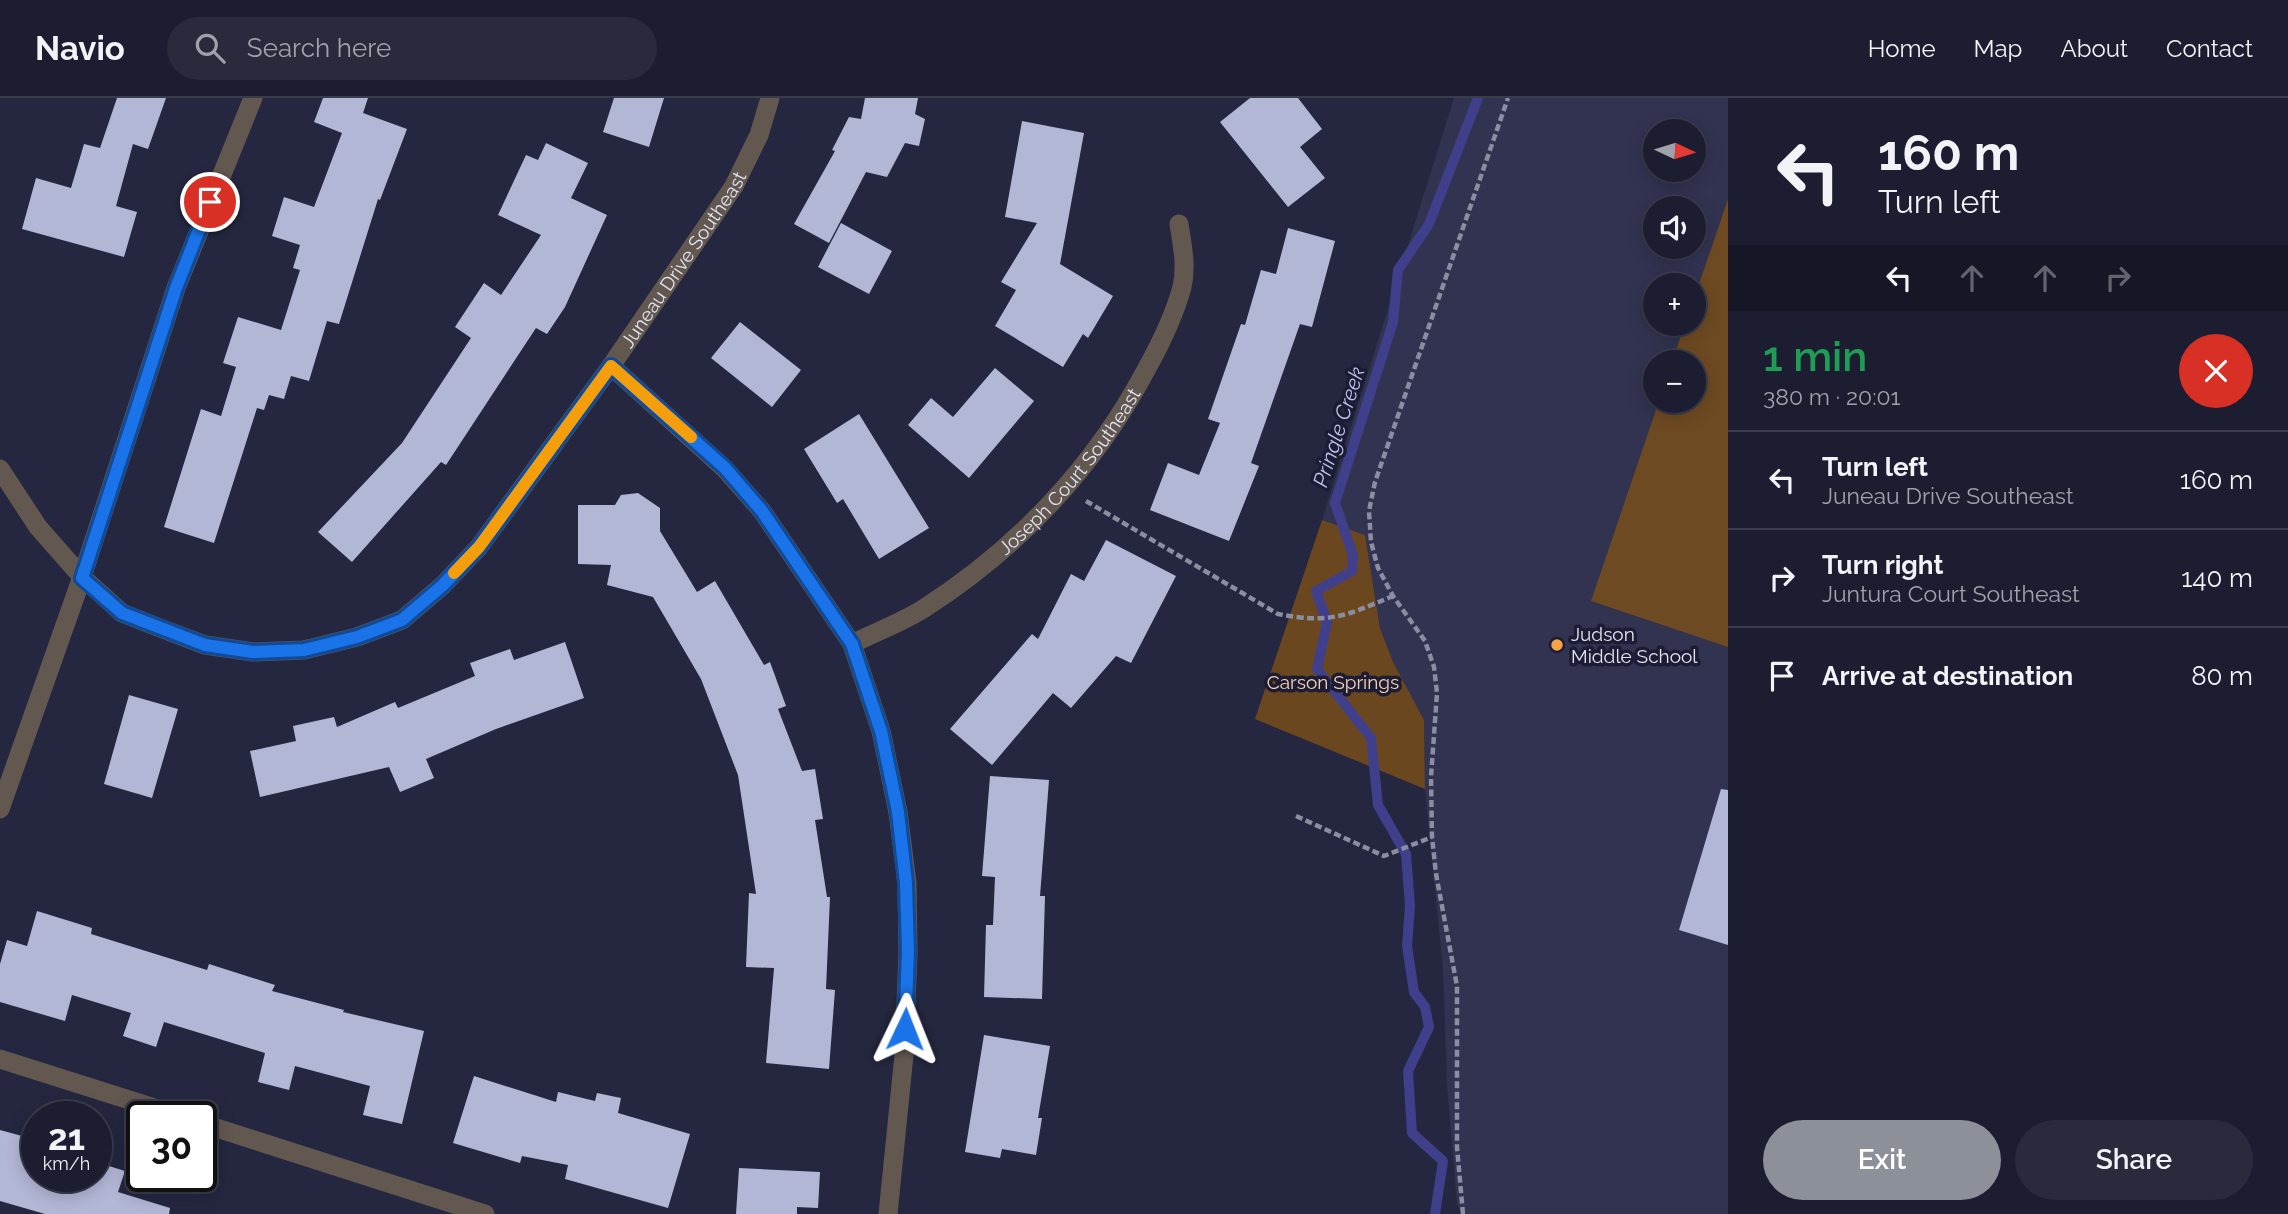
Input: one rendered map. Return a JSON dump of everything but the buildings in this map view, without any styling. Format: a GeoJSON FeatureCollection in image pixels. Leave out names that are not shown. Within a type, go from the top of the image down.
{"type":"FeatureCollection","features":[{"type":"Feature","properties":{"kind":"street"},"geometry":{"type":"LineString","coordinates":[[0,808],[82,578],[176,288],[253,98]]}},
{"type":"Feature","properties":{"kind":"street","name":"Juneau Drive Southeast"},"geometry":{"type":"LineString","coordinates":[[0,469],[38,527],[82,578],[122,613],[205,645],[253,652],[304,650],[357,637],[402,620],[443,585],[479,547],[611,366],[734,186],[760,135],[770,98]]}},
{"type":"Feature","properties":{"kind":"street","name":"Joseph Court Southeast"},"geometry":{"type":"LineString","coordinates":[[852,644],[922,610],[981,567],[1046,510],[1096,452],[1134,393],[1166,333],[1182,286],[1184,268],[1179,224]]}},
{"type":"Feature","properties":{"kind":"street"},"geometry":{"type":"LineString","coordinates":[[611,366],[725,468],[762,511],[852,644],[881,731],[898,812],[906,883],[908,952],[904,1055],[888,1214]]}},
{"type":"Feature","properties":{"kind":"street"},"geometry":{"type":"LineString","coordinates":[[0,1059],[133,1101]]}},
{"type":"Feature","properties":{"kind":"street"},"geometry":{"type":"LineString","coordinates":[[217,1128],[485,1214]]}},
{"type":"Feature","properties":{"kind":"path"},"geometry":{"type":"LineString","coordinates":[[1463,1214],[1457,1147],[1457,986],[1436,874],[1432,837],[1431,777],[1437,693],[1434,667],[1425,641],[1393,596],[1378,568],[1371,542],[1369,511],[1375,482],[1508,98]]}},
{"type":"Feature","properties":{"kind":"path"},"geometry":{"type":"LineString","coordinates":[[1065,488],[1278,614],[1309,620],[1343,617],[1393,596]]}},
{"type":"Feature","properties":{"kind":"path"},"geometry":{"type":"LineString","coordinates":[[1296,816],[1384,856],[1432,837]]}},
{"type":"Feature","properties":{"kind":"shaded area","name":"Judson Middle School"},"geometry":{"type":"Polygon","coordinates":[[[1454,98],[1728,98],[1728,1214],[1462,1214],[1457,1204],[1447,1084],[1443,969],[1425,789],[1424,720],[1393,662],[1380,628],[1365,535],[1322,520],[1454,98]]]}},
{"type":"Feature","properties":{"kind":"shaded area"},"geometry":{"type":"Polygon","coordinates":[[[1728,199],[1728,647],[1591,601],[1655,413],[1706,413],[1706,350],[1676,350],[1681,336],[1706,336],[1706,273],[1703,273],[1728,199]]]}},
{"type":"Feature","properties":{"kind":"green space","name":"Carson Springs"},"geometry":{"type":"Polygon","coordinates":[[[1322,520],[1365,535],[1380,628],[1393,662],[1424,720],[1425,789],[1255,719],[1322,520]]]}},
{"type":"Feature","properties":{"kind":"waterway","name":"Pringle Creek"},"geometry":{"type":"LineString","coordinates":[[1435,1214],[1443,1161],[1412,1133],[1408,1071],[1429,1027],[1425,1007],[1414,992],[1407,946],[1410,906],[1406,854],[1378,805],[1371,738],[1317,669],[1327,622],[1316,591],[1352,571],[1353,555],[1335,503],[1393,322],[1398,270],[1429,224],[1478,98]]}},
{"type":"Feature","properties":{"kind":"slow traffic"},"geometry":{"type":"LineString","coordinates":[[454,573],[479,547],[611,366],[691,437]]}},
{"type":"Feature","properties":{"kind":"place","name":"Judson Middle School"},"geometry":{"type":"Point","coordinates":[1557,645]}},
{"type":"Feature","properties":{"kind":"route"},"geometry":{"type":"LineString","coordinates":[[210,202],[176,288],[82,578],[122,613],[205,645],[253,652],[304,650],[357,637],[402,620],[443,585],[479,547],[611,366],[725,468],[762,511],[852,644],[881,731],[898,812],[906,883],[908,952],[905,1029]]}}]}
